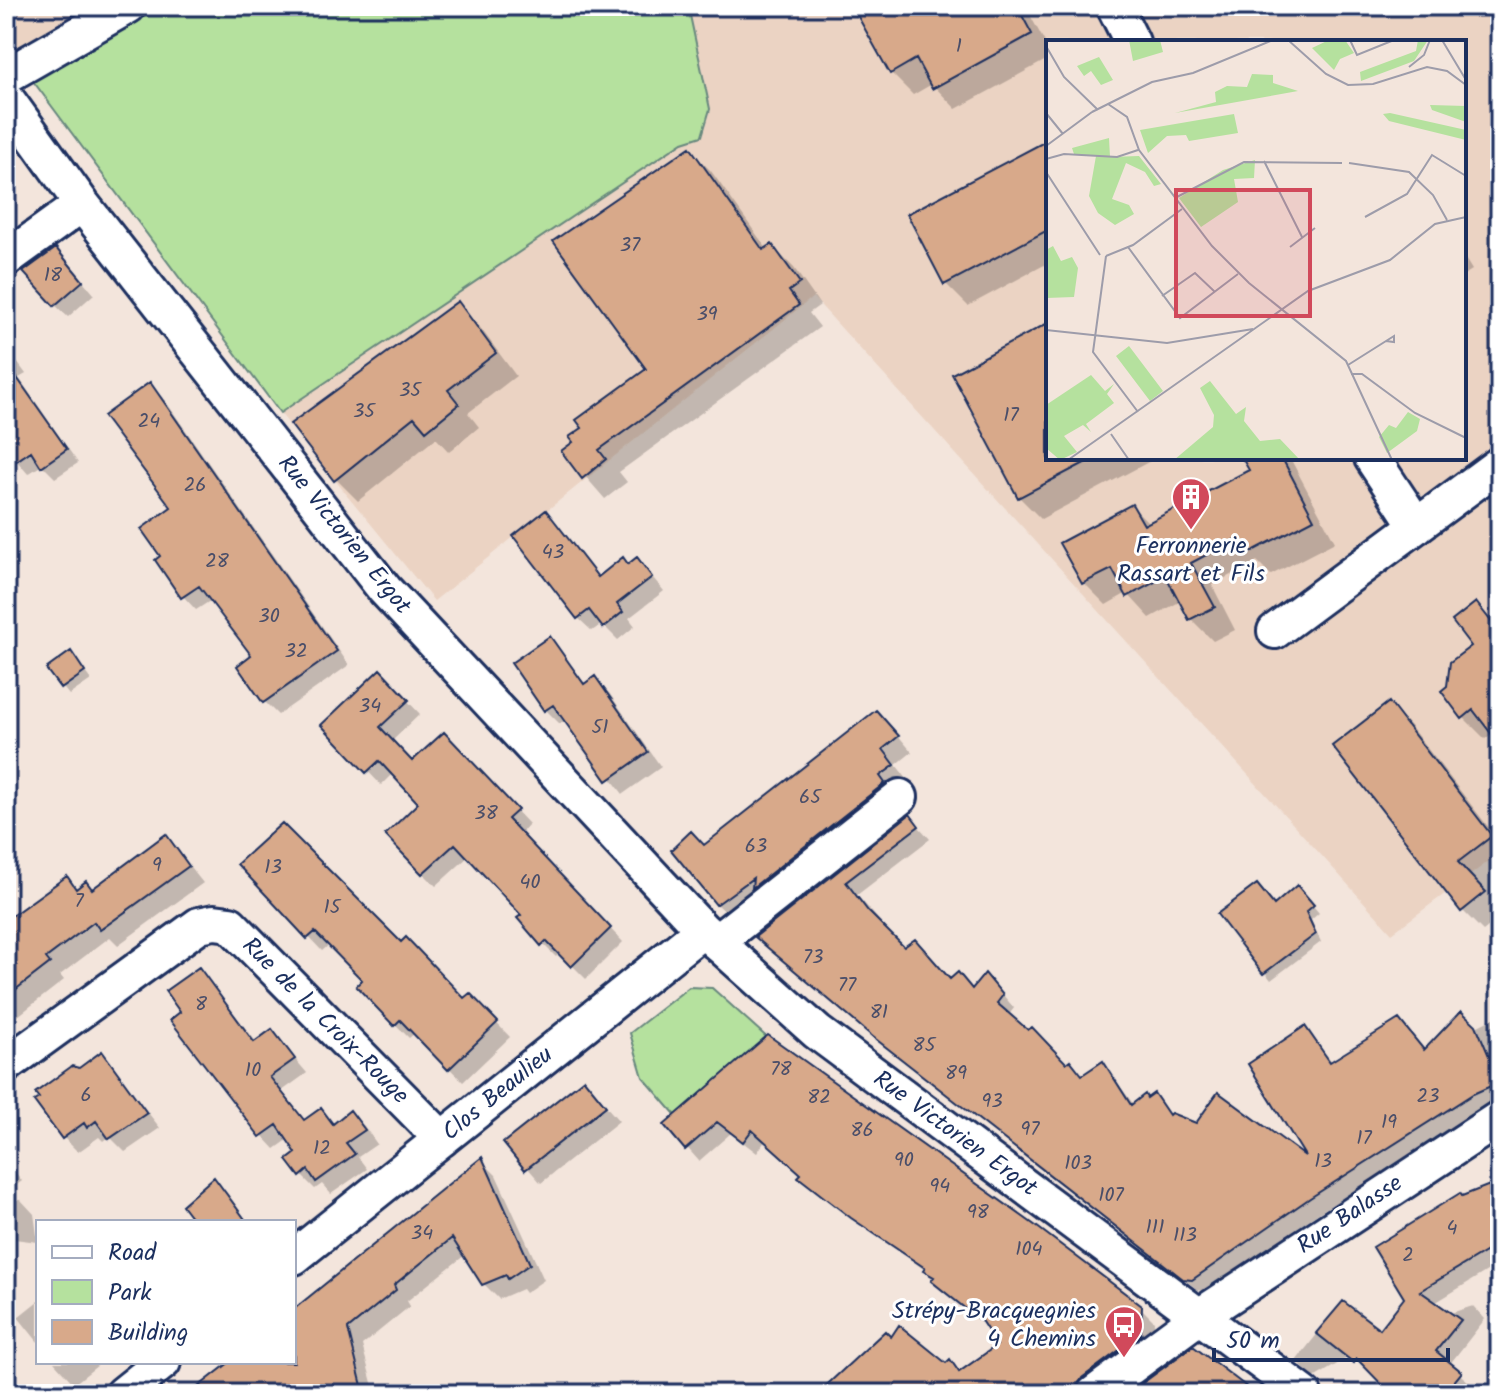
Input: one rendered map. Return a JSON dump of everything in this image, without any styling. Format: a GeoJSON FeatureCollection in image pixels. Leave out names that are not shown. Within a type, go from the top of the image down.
{"type":"FeatureCollection","features":[{"type":"Feature","properties":{"kind":"street"},"geometry":{"type":"LineString","coordinates":[[6,76],[128,6]]}},
{"type":"Feature","properties":{"kind":"street"},"geometry":{"type":"LineString","coordinates":[[1114,6],[1131,40]]}},
{"type":"Feature","properties":{"kind":"street","name":"Rue Victorien Ergot"},"geometry":{"type":"LineString","coordinates":[[6,98],[82,204],[385,590],[710,936],[817,1032],[1304,1394]]}},
{"type":"Feature","properties":{"kind":"street"},"geometry":{"type":"LineString","coordinates":[[6,259],[82,204]]}},
{"type":"Feature","properties":{"kind":"street"},"geometry":{"type":"LineString","coordinates":[[1373,460],[1417,526]]}},
{"type":"Feature","properties":{"kind":"street"},"geometry":{"type":"LineString","coordinates":[[1275,631],[1500,464]]}},
{"type":"Feature","properties":{"kind":"street"},"geometry":{"type":"LineString","coordinates":[[710,936],[900,797]]}},
{"type":"Feature","properties":{"kind":"street","name":"Rue de la Croix-Rouge"},"geometry":{"type":"LineString","coordinates":[[6,1065],[199,925],[214,922],[230,924],[442,1139]]}},
{"type":"Feature","properties":{"kind":"street","name":"Clos Beaulieu"},"geometry":{"type":"LineString","coordinates":[[296,1255],[442,1139],[710,936]]}},
{"type":"Feature","properties":{"kind":"street","name":"Rue Balasse"},"geometry":{"type":"LineString","coordinates":[[1094,1394],[1201,1315],[1500,1118]]}},
{"type":"Feature","properties":{"kind":"street"},"geometry":{"type":"LineString","coordinates":[[123,1394],[160,1364]]}},
{"type":"Feature","properties":{"kind":"shaded area"},"geometry":{"type":"Polygon","coordinates":[[[6,6],[1500,6],[1500,853],[1392,933],[813,297],[434,601],[280,413],[6,42],[6,6]]]}},
{"type":"Feature","properties":{"kind":"green space"},"geometry":{"type":"Polygon","coordinates":[[[128,6],[688,6],[710,109],[702,136],[683,142],[280,413],[33,81],[6,82],[128,6]]]}},
{"type":"Feature","properties":{"kind":"green space"},"geometry":{"type":"Polygon","coordinates":[[[689,987],[712,988],[772,1042],[680,1120],[643,1077],[630,1033],[689,987]]]}},
{"type":"Feature","properties":{"kind":"building"},"geometry":{"type":"Polygon","coordinates":[[[852,6],[1017,6],[1032,34],[932,89],[916,59],[890,74],[852,6]]]}},
{"type":"Feature","properties":{"kind":"building"},"geometry":{"type":"Polygon","coordinates":[[[1046,141],[1046,231],[944,285],[907,214],[1046,141]]]}},
{"type":"Feature","properties":{"kind":"building"},"geometry":{"type":"Polygon","coordinates":[[[690,147],[763,250],[772,244],[800,283],[789,291],[799,305],[599,450],[606,459],[582,479],[561,451],[573,442],[569,437],[582,428],[576,420],[646,369],[553,241],[690,147]]]}},
{"type":"Feature","properties":{"kind":"building"},"geometry":{"type":"Polygon","coordinates":[[[56,248],[83,281],[54,306],[23,272],[56,248]]]}},
{"type":"Feature","properties":{"kind":"building"},"geometry":{"type":"Polygon","coordinates":[[[458,301],[496,353],[448,390],[459,404],[426,431],[414,417],[334,481],[290,424],[458,301]]]}},
{"type":"Feature","properties":{"kind":"building"},"geometry":{"type":"Polygon","coordinates":[[[1046,324],[1046,460],[1090,460],[1018,498],[952,374],[1046,324]]]}},
{"type":"Feature","properties":{"kind":"building"},"geometry":{"type":"Polygon","coordinates":[[[6,362],[67,449],[41,467],[31,451],[6,468],[6,362]]]}},
{"type":"Feature","properties":{"kind":"building"},"geometry":{"type":"Polygon","coordinates":[[[150,382],[337,651],[263,703],[237,666],[251,655],[199,586],[181,598],[155,560],[160,556],[141,529],[171,507],[103,416],[150,382]]]}},
{"type":"Feature","properties":{"kind":"building","name":"Ferronnerie Rassart et Fils"},"geometry":{"type":"Polygon","coordinates":[[[1243,460],[1283,460],[1314,519],[1247,554],[1238,538],[1191,563],[1215,607],[1189,620],[1166,576],[1127,597],[1112,569],[1082,584],[1059,543],[1132,504],[1144,525],[1249,470],[1243,460]]]}},
{"type":"Feature","properties":{"kind":"building"},"geometry":{"type":"Polygon","coordinates":[[[546,510],[598,577],[623,557],[628,564],[637,557],[652,577],[617,604],[623,612],[603,628],[589,610],[577,619],[513,536],[546,510]]]}},
{"type":"Feature","properties":{"kind":"building"},"geometry":{"type":"Polygon","coordinates":[[[1476,602],[1500,633],[1500,745],[1473,710],[1462,719],[1441,691],[1447,686],[1450,662],[1471,646],[1452,621],[1476,602]]]}},
{"type":"Feature","properties":{"kind":"building"},"geometry":{"type":"Polygon","coordinates":[[[550,636],[584,684],[595,676],[648,752],[607,781],[553,705],[544,711],[511,663],[550,636]]]}},
{"type":"Feature","properties":{"kind":"building"},"geometry":{"type":"Polygon","coordinates":[[[71,651],[85,672],[61,689],[46,669],[71,651]]]}},
{"type":"Feature","properties":{"kind":"building"},"geometry":{"type":"Polygon","coordinates":[[[380,669],[409,700],[380,727],[412,761],[444,732],[518,810],[508,819],[611,928],[571,967],[546,941],[541,946],[517,918],[521,915],[455,844],[422,874],[385,835],[418,803],[379,761],[366,773],[321,725],[380,669]]]}},
{"type":"Feature","properties":{"kind":"building"},"geometry":{"type":"Polygon","coordinates":[[[1389,702],[1492,836],[1458,862],[1486,892],[1461,912],[1332,746],[1389,702]]]}},
{"type":"Feature","properties":{"kind":"building"},"geometry":{"type":"Polygon","coordinates":[[[876,710],[899,736],[883,749],[895,765],[880,776],[885,783],[752,888],[753,878],[716,905],[671,850],[691,831],[704,845],[876,710]]]}},
{"type":"Feature","properties":{"kind":"building"},"geometry":{"type":"Polygon","coordinates":[[[910,814],[919,826],[846,882],[868,911],[904,947],[915,939],[950,979],[958,972],[972,989],[985,973],[1003,995],[997,1003],[1028,1030],[1032,1027],[1066,1063],[1070,1060],[1082,1075],[1103,1061],[1131,1105],[1145,1094],[1147,1098],[1154,1093],[1169,1115],[1171,1113],[1196,1123],[1218,1092],[1305,1156],[1248,1064],[1305,1026],[1330,1062],[1399,1019],[1424,1050],[1461,1011],[1476,1025],[1500,1082],[1473,1094],[1310,1198],[1192,1280],[1183,1279],[873,1037],[755,937],[910,814]]]}},
{"type":"Feature","properties":{"kind":"building"},"geometry":{"type":"Polygon","coordinates":[[[282,823],[401,942],[406,937],[464,998],[470,993],[498,1022],[448,1070],[400,1020],[394,1026],[356,986],[362,980],[315,932],[307,939],[237,864],[282,823]]]}},
{"type":"Feature","properties":{"kind":"building"},"geometry":{"type":"Polygon","coordinates":[[[166,834],[189,866],[100,930],[94,922],[46,958],[50,963],[6,997],[6,920],[67,876],[76,889],[86,881],[92,889],[166,834]]]}},
{"type":"Feature","properties":{"kind":"building"},"geometry":{"type":"Polygon","coordinates":[[[1257,884],[1274,905],[1297,885],[1314,905],[1306,912],[1316,934],[1263,974],[1217,914],[1257,884]]]}},
{"type":"Feature","properties":{"kind":"building"},"geometry":{"type":"Polygon","coordinates":[[[199,967],[254,1042],[272,1029],[295,1059],[270,1077],[304,1120],[321,1108],[333,1124],[350,1110],[365,1130],[346,1143],[355,1154],[316,1182],[308,1170],[300,1177],[287,1160],[296,1153],[277,1125],[260,1137],[170,1020],[180,1012],[165,991],[199,967]]]}},
{"type":"Feature","properties":{"kind":"building"},"geometry":{"type":"Polygon","coordinates":[[[768,1035],[1036,1226],[1142,1306],[1141,1334],[1082,1378],[1074,1394],[817,1394],[885,1331],[891,1337],[899,1325],[946,1363],[950,1359],[959,1372],[997,1345],[982,1322],[931,1281],[934,1277],[923,1271],[925,1268],[851,1218],[798,1177],[801,1174],[752,1130],[743,1142],[717,1122],[685,1150],[664,1125],[768,1035]]]}},
{"type":"Feature","properties":{"kind":"building"},"geometry":{"type":"Polygon","coordinates":[[[102,1051],[147,1113],[109,1139],[96,1121],[87,1128],[84,1123],[62,1139],[34,1101],[39,1098],[35,1093],[72,1066],[79,1068],[102,1051]]]}},
{"type":"Feature","properties":{"kind":"building"},"geometry":{"type":"Polygon","coordinates":[[[584,1079],[606,1106],[525,1170],[503,1143],[584,1079]]]}},
{"type":"Feature","properties":{"kind":"building"},"geometry":{"type":"Polygon","coordinates":[[[482,1157],[530,1264],[508,1279],[506,1275],[482,1285],[452,1238],[394,1285],[396,1290],[348,1329],[364,1394],[189,1394],[227,1364],[296,1364],[296,1307],[482,1157]]]}},
{"type":"Feature","properties":{"kind":"building"},"geometry":{"type":"Polygon","coordinates":[[[214,1177],[246,1220],[193,1220],[182,1205],[214,1177]]]}},
{"type":"Feature","properties":{"kind":"building"},"geometry":{"type":"Polygon","coordinates":[[[1500,1181],[1500,1243],[1420,1291],[1461,1320],[1436,1351],[1462,1372],[1444,1394],[1391,1394],[1357,1359],[1354,1363],[1316,1333],[1343,1301],[1380,1329],[1404,1298],[1373,1247],[1460,1193],[1462,1196],[1500,1181]]]}},
{"type":"Feature","properties":{"kind":"building"},"geometry":{"type":"Polygon","coordinates":[[[1193,1346],[1256,1394],[1128,1394],[1193,1346]]]}},
{"type":"Feature","properties":{"kind":"place","name":"Ferronnerie Rassart et Fils"},"geometry":{"type":"Point","coordinates":[1191,531]}},
{"type":"Feature","properties":{"kind":"place","name":"Strépy-Bracquegnies 4 Chemins"},"geometry":{"type":"Point","coordinates":[1124,1359]}}]}
